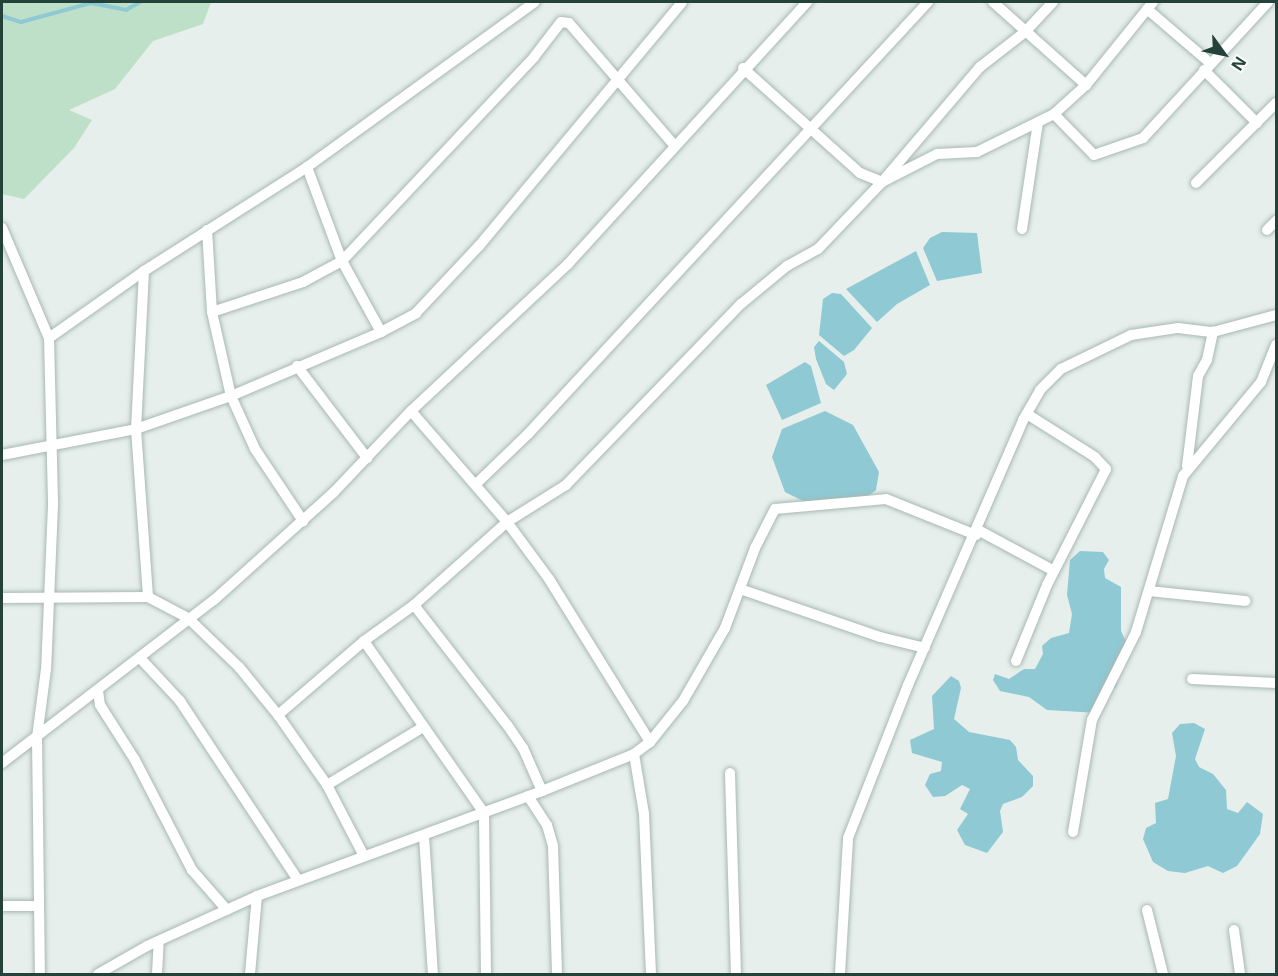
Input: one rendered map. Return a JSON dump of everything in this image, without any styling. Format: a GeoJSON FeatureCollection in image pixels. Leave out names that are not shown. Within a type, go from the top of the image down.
{"type":"FeatureCollection","features":[{"type":"Feature","properties":{"kind":"street"},"geometry":{"type":"LineString","coordinates":[[50,338],[144,271],[307,167],[535,2]]}},
{"type":"Feature","properties":{"kind":"street"},"geometry":{"type":"LineString","coordinates":[[2,455],[53,443],[136,429],[231,396],[381,332],[416,313],[449,280],[682,2]]}},
{"type":"Feature","properties":{"kind":"street"},"geometry":{"type":"LineString","coordinates":[[2,763],[214,600],[303,521],[411,411],[568,264],[743,68],[807,2]]}},
{"type":"Feature","properties":{"kind":"street"},"geometry":{"type":"LineString","coordinates":[[476,484],[528,434],[928,2]]}},
{"type":"Feature","properties":{"kind":"street"},"geometry":{"type":"LineString","coordinates":[[993,2],[1086,85]]}},
{"type":"Feature","properties":{"kind":"street"},"geometry":{"type":"LineString","coordinates":[[278,715],[364,641],[414,605],[507,522],[566,485],[741,304],[787,266],[818,249],[882,182],[980,67],[1025,32],[1053,2]]}},
{"type":"Feature","properties":{"kind":"street"},"geometry":{"type":"LineString","coordinates":[[1054,114],[1091,153],[1103,154],[1152,131],[1207,67],[1268,2]]}},
{"type":"Feature","properties":{"kind":"street"},"geometry":{"type":"LineString","coordinates":[[882,182],[931,156],[977,152],[1054,114],[1086,85],[1150,5],[1257,123]]}},
{"type":"Feature","properties":{"kind":"street"},"geometry":{"type":"LineString","coordinates":[[212,312],[303,282],[342,261],[534,57],[561,22],[569,23],[674,145]]}},
{"type":"Feature","properties":{"kind":"street"},"geometry":{"type":"LineString","coordinates":[[743,68],[809,132],[860,173],[882,182]]}},
{"type":"Feature","properties":{"kind":"street"},"geometry":{"type":"LineString","coordinates":[[1196,183],[1276,104]]}},
{"type":"Feature","properties":{"kind":"street"},"geometry":{"type":"LineString","coordinates":[[1022,229],[1038,122]]}},
{"type":"Feature","properties":{"kind":"street"},"geometry":{"type":"LineString","coordinates":[[307,167],[342,261],[381,332]]}},
{"type":"Feature","properties":{"kind":"street"},"geometry":{"type":"LineString","coordinates":[[1268,231],[1276,221]]}},
{"type":"Feature","properties":{"kind":"street"},"geometry":{"type":"LineString","coordinates":[[2,228],[50,338],[53,443],[50,598],[37,737],[40,975]]}},
{"type":"Feature","properties":{"kind":"street"},"geometry":{"type":"LineString","coordinates":[[207,230],[212,312],[231,396],[255,449],[303,521]]}},
{"type":"Feature","properties":{"kind":"street"},"geometry":{"type":"LineString","coordinates":[[144,271],[136,429],[148,597]]}},
{"type":"Feature","properties":{"kind":"street"},"geometry":{"type":"LineString","coordinates":[[840,975],[848,838],[925,648],[1027,414],[1040,390],[1061,369],[1099,347],[1131,335],[1192,328],[1213,332],[1276,315]]}},
{"type":"Feature","properties":{"kind":"street"},"geometry":{"type":"LineString","coordinates":[[1073,832],[1092,720],[1136,633],[1187,466],[1198,376],[1207,360],[1213,332]]}},
{"type":"Feature","properties":{"kind":"street"},"geometry":{"type":"LineString","coordinates":[[1187,466],[1261,382],[1276,345]]}},
{"type":"Feature","properties":{"kind":"street"},"geometry":{"type":"LineString","coordinates":[[297,366],[367,458]]}},
{"type":"Feature","properties":{"kind":"street"},"geometry":{"type":"LineString","coordinates":[[411,411],[476,484],[549,579],[650,742]]}},
{"type":"Feature","properties":{"kind":"street"},"geometry":{"type":"LineString","coordinates":[[1016,660],[1054,570],[1106,466],[1027,414]]}},
{"type":"Feature","properties":{"kind":"street"},"geometry":{"type":"LineString","coordinates":[[98,975],[159,940],[256,896],[424,836],[634,754],[650,742],[698,678],[725,628],[776,508],[886,499],[977,533],[1054,570]]}},
{"type":"Feature","properties":{"kind":"street"},"geometry":{"type":"LineString","coordinates":[[740,589],[880,637],[925,648]]}},
{"type":"Feature","properties":{"kind":"street"},"geometry":{"type":"LineString","coordinates":[[1149,591],[1245,601]]}},
{"type":"Feature","properties":{"kind":"street"},"geometry":{"type":"LineString","coordinates":[[2,598],[148,597],[188,618],[239,667],[278,715],[327,785],[364,856]]}},
{"type":"Feature","properties":{"kind":"street"},"geometry":{"type":"LineString","coordinates":[[414,605],[480,686],[518,741],[542,791]]}},
{"type":"Feature","properties":{"kind":"street"},"geometry":{"type":"LineString","coordinates":[[364,641],[484,813],[486,975]]}},
{"type":"Feature","properties":{"kind":"street"},"geometry":{"type":"LineString","coordinates":[[140,658],[180,700],[298,880]]}},
{"type":"Feature","properties":{"kind":"street"},"geometry":{"type":"LineString","coordinates":[[1192,679],[1276,683]]}},
{"type":"Feature","properties":{"kind":"street"},"geometry":{"type":"LineString","coordinates":[[98,691],[100,705],[135,760],[192,870],[227,910]]}},
{"type":"Feature","properties":{"kind":"street"},"geometry":{"type":"LineString","coordinates":[[327,785],[423,727]]}},
{"type":"Feature","properties":{"kind":"street"},"geometry":{"type":"LineString","coordinates":[[634,754],[644,814],[651,975]]}},
{"type":"Feature","properties":{"kind":"street"},"geometry":{"type":"LineString","coordinates":[[730,773],[736,975]]}},
{"type":"Feature","properties":{"kind":"street"},"geometry":{"type":"LineString","coordinates":[[528,796],[547,825],[553,846],[557,975]]}},
{"type":"Feature","properties":{"kind":"street"},"geometry":{"type":"LineString","coordinates":[[424,836],[433,975]]}},
{"type":"Feature","properties":{"kind":"street"},"geometry":{"type":"LineString","coordinates":[[250,975],[256,896]]}},
{"type":"Feature","properties":{"kind":"street"},"geometry":{"type":"LineString","coordinates":[[2,906],[38,906]]}},
{"type":"Feature","properties":{"kind":"street"},"geometry":{"type":"LineString","coordinates":[[1148,910],[1163,975]]}},
{"type":"Feature","properties":{"kind":"street"},"geometry":{"type":"LineString","coordinates":[[1234,930],[1240,975]]}},
{"type":"Feature","properties":{"kind":"street"},"geometry":{"type":"LineString","coordinates":[[157,975],[159,940]]}},
{"type":"Feature","properties":{"kind":"green space"},"geometry":{"type":"Polygon","coordinates":[[[2,2],[211,2],[203,24],[153,41],[115,89],[69,110],[92,120],[74,148],[24,199],[2,194],[2,2]]]}},
{"type":"Feature","properties":{"kind":"water"},"geometry":{"type":"Polygon","coordinates":[[[942,232],[977,233],[982,273],[937,281],[923,248],[930,238],[942,232]]]}},
{"type":"Feature","properties":{"kind":"water"},"geometry":{"type":"Polygon","coordinates":[[[916,251],[930,285],[897,304],[877,322],[846,289],[916,251]]]}},
{"type":"Feature","properties":{"kind":"water"},"geometry":{"type":"Polygon","coordinates":[[[832,293],[841,294],[872,328],[854,350],[844,356],[819,335],[823,299],[832,293]]]}},
{"type":"Feature","properties":{"kind":"water"},"geometry":{"type":"Polygon","coordinates":[[[819,341],[844,362],[847,374],[834,390],[826,384],[816,359],[814,347],[819,341]]]}},
{"type":"Feature","properties":{"kind":"water"},"geometry":{"type":"Polygon","coordinates":[[[805,362],[811,366],[821,403],[782,420],[766,385],[805,362]]]}},
{"type":"Feature","properties":{"kind":"water"},"geometry":{"type":"Polygon","coordinates":[[[825,411],[853,425],[879,472],[876,490],[863,500],[805,502],[785,492],[772,457],[782,429],[825,411]]]}},
{"type":"Feature","properties":{"kind":"water"},"geometry":{"type":"Polygon","coordinates":[[[1080,551],[1103,552],[1109,560],[1104,569],[1105,578],[1121,587],[1121,631],[1128,646],[1116,687],[1103,695],[1099,713],[1047,710],[1029,697],[1000,691],[993,680],[995,674],[1009,679],[1024,669],[1035,669],[1043,654],[1042,646],[1051,638],[1069,633],[1072,614],[1067,595],[1070,560],[1080,551]]]}},
{"type":"Feature","properties":{"kind":"water"},"geometry":{"type":"Polygon","coordinates":[[[951,676],[959,681],[961,688],[954,719],[969,732],[1010,740],[1016,747],[1018,760],[1033,776],[1033,786],[1022,797],[1003,804],[1000,811],[1003,832],[987,853],[965,845],[957,830],[968,814],[960,809],[970,789],[962,785],[945,796],[933,797],[925,785],[930,774],[941,771],[942,762],[912,753],[910,740],[934,729],[932,696],[951,676]]]}},
{"type":"Feature","properties":{"kind":"water"},"geometry":{"type":"Polygon","coordinates":[[[1194,723],[1205,729],[1195,759],[1199,767],[1213,774],[1226,790],[1227,809],[1238,813],[1247,802],[1263,814],[1260,834],[1237,866],[1223,873],[1208,866],[1185,873],[1168,871],[1153,862],[1143,839],[1146,828],[1156,823],[1155,803],[1168,799],[1176,756],[1172,733],[1180,724],[1194,723]]]}},
{"type":"Feature","properties":{"kind":"waterway"},"geometry":{"type":"LineString","coordinates":[[2,16],[21,22],[91,3],[126,10],[140,2]]}}]}
